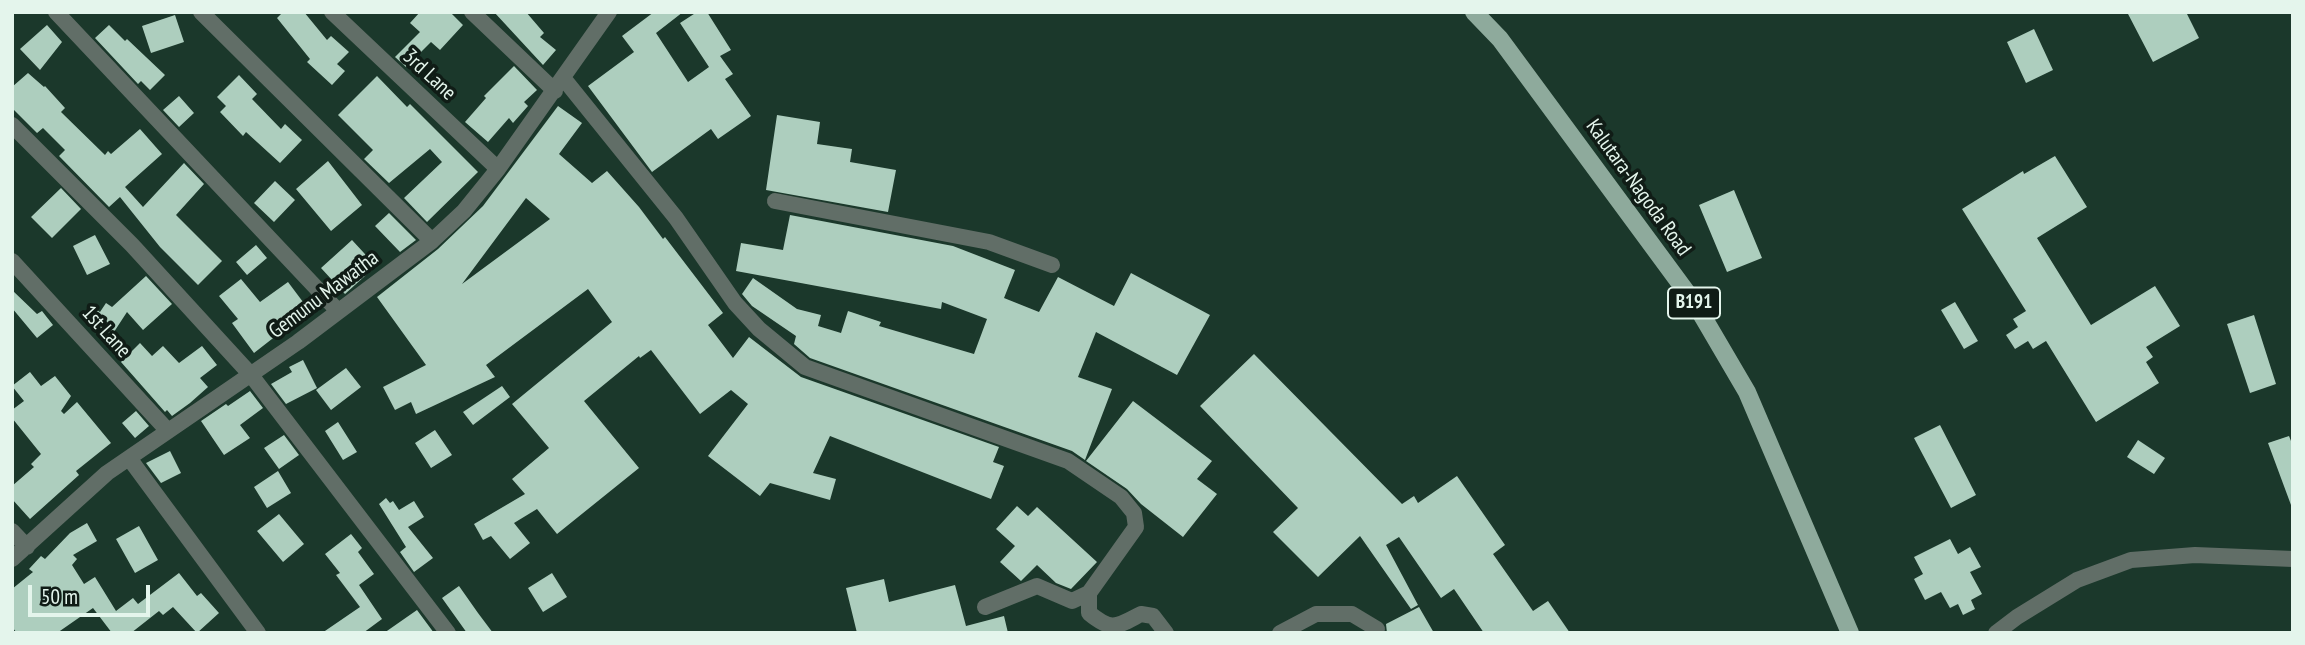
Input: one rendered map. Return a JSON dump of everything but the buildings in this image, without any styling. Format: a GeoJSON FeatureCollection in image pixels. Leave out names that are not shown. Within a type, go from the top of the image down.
{"type":"FeatureCollection","features":[{"type":"Feature","properties":{"kind":"main road","name":"Kalutara-Nagoda Road"},"geometry":{"type":"LineString","coordinates":[[1474,12],[1500,39],[1696,305],[1747,392],[1850,633]]}},
{"type":"Feature","properties":{"kind":"street"},"geometry":{"type":"LineString","coordinates":[[56,12],[338,311]]}},
{"type":"Feature","properties":{"kind":"street"},"geometry":{"type":"LineString","coordinates":[[201,12],[432,241]]}},
{"type":"Feature","properties":{"kind":"street","name":"3rd Lane"},"geometry":{"type":"LineString","coordinates":[[332,12],[498,169]]}},
{"type":"Feature","properties":{"kind":"street"},"geometry":{"type":"LineString","coordinates":[[472,12],[559,85],[676,218],[735,303],[759,329],[805,366],[1068,461],[1121,497],[1134,513],[1136,527],[1089,593],[1072,601],[1037,586],[985,607]]}},
{"type":"Feature","properties":{"kind":"street","name":"Gemunu Mawatha"},"geometry":{"type":"LineString","coordinates":[[12,559],[107,473],[298,342],[432,241],[464,211],[498,169],[609,12]]}},
{"type":"Feature","properties":{"kind":"street"},"geometry":{"type":"LineString","coordinates":[[12,125],[132,246],[251,375],[448,633]]}},
{"type":"Feature","properties":{"kind":"street"},"geometry":{"type":"LineString","coordinates":[[775,201],[989,242],[1052,265]]}},
{"type":"Feature","properties":{"kind":"street","name":"1st Lane"},"geometry":{"type":"LineString","coordinates":[[12,261],[168,432]]}},
{"type":"Feature","properties":{"kind":"street"},"geometry":{"type":"LineString","coordinates":[[130,458],[258,633]]}},
{"type":"Feature","properties":{"kind":"street"},"geometry":{"type":"LineString","coordinates":[[12,531],[27,547]]}},
{"type":"Feature","properties":{"kind":"street"},"geometry":{"type":"LineString","coordinates":[[1996,633],[2077,580],[2132,560],[2195,555],[2293,559]]}},
{"type":"Feature","properties":{"kind":"street"},"geometry":{"type":"LineString","coordinates":[[1089,593],[1088,613],[1100,629],[1119,626],[1141,614],[1153,616],[1167,633]]}},
{"type":"Feature","properties":{"kind":"street"},"geometry":{"type":"LineString","coordinates":[[1280,633],[1316,614],[1352,614],[1377,629]]}}]}
